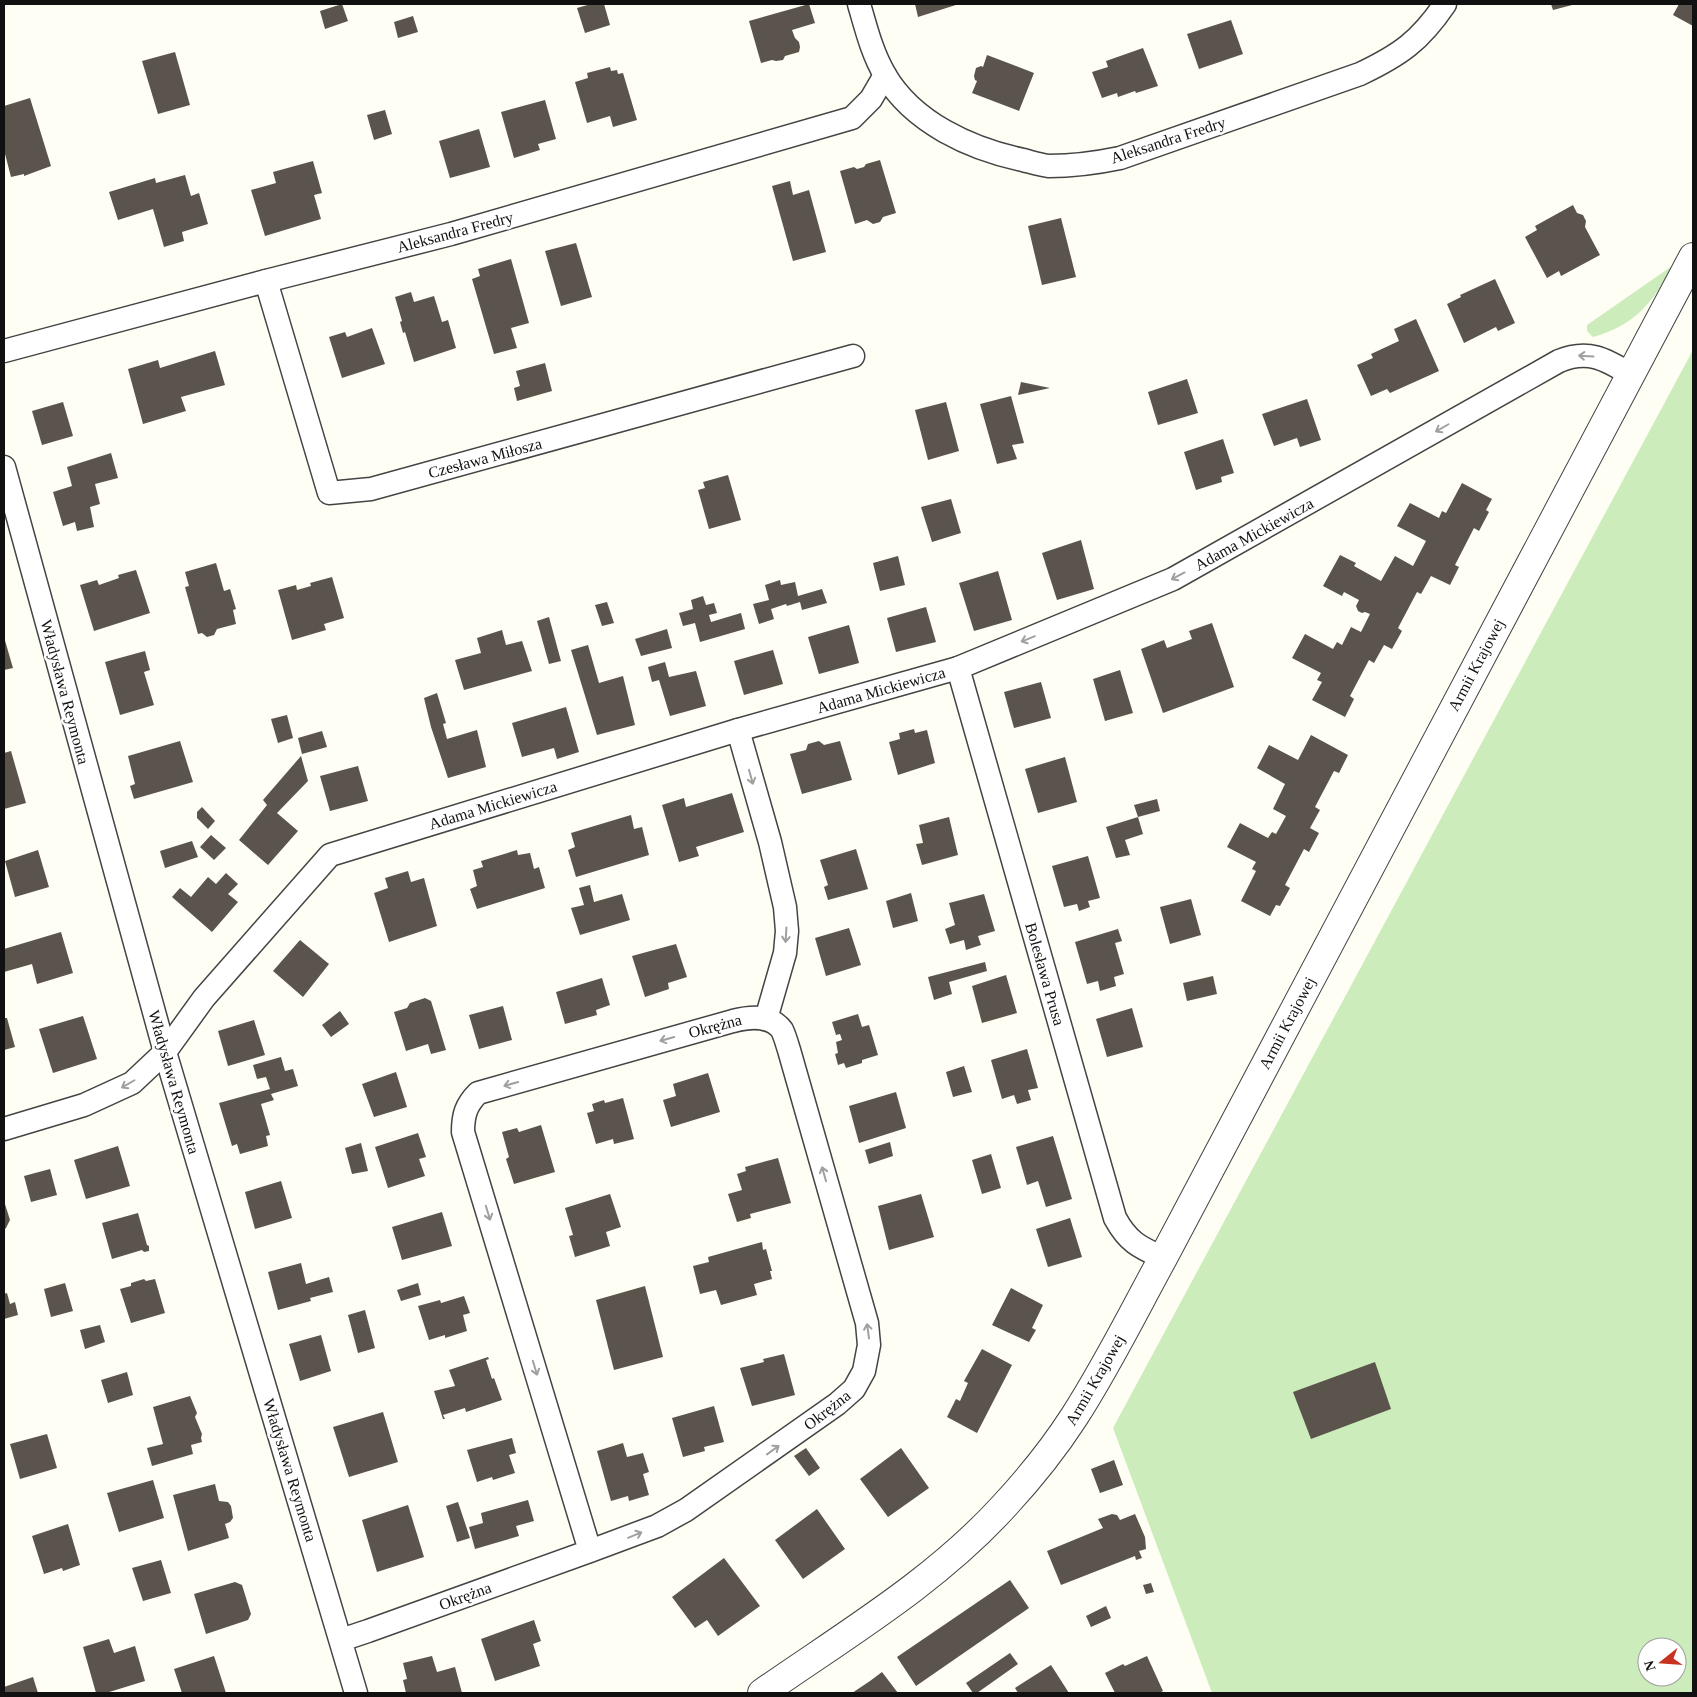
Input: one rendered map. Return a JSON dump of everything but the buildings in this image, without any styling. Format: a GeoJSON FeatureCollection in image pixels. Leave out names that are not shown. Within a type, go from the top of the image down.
{"type":"FeatureCollection","features":[{"type":"Feature","properties":{"kind":"street","name":"Aleksandra Fredry"},"geometry":{"type":"LineString","coordinates":[[859,4],[870,43],[885,75],[898,94],[925,119],[954,137],[996,154],[1046,166],[1080,166],[1120,158],[1360,74],[1402,52],[1430,25],[1445,4]]}},
{"type":"Feature","properties":{"kind":"street","name":"Aleksandra Fredry"},"geometry":{"type":"LineString","coordinates":[[4,351],[451,234],[852,118],[872,99],[885,75]]}},
{"type":"Feature","properties":{"kind":"street","name":"Armii Krajowej"},"geometry":{"type":"LineString","coordinates":[[762,1693],[952,1557],[1003,1508],[1074,1418],[1162,1258],[1693,256]]}},
{"type":"Feature","properties":{"kind":"street","name":"Czesława Miłosza"},"geometry":{"type":"LineString","coordinates":[[266,281],[329,493],[371,489],[853,356]]}},
{"type":"Feature","properties":{"kind":"street","name":"Adama Mickiewicza"},"geometry":{"type":"LineString","coordinates":[[4,1129],[84,1105],[132,1083],[165,1052],[204,998],[330,855],[738,730],[958,668],[1173,579],[1559,361],[1575,356],[1592,356],[1630,374]]}},
{"type":"Feature","properties":{"kind":"street","name":"Władysława Reymonta"},"geometry":{"type":"LineString","coordinates":[[4,467],[165,1052],[356,1693]]}},
{"type":"Feature","properties":{"kind":"street","name":"Bolesława Prusa"},"geometry":{"type":"LineString","coordinates":[[958,668],[1115,1218],[1123,1232],[1135,1244],[1162,1258]]}},
{"type":"Feature","properties":{"kind":"street"},"geometry":{"type":"LineString","coordinates":[[738,730],[770,842],[786,915],[785,953],[766,1019]]}},
{"type":"Feature","properties":{"kind":"street","name":"Okrężna"},"geometry":{"type":"LineString","coordinates":[[341,1640],[590,1552],[657,1526],[686,1510],[837,1404],[854,1388],[864,1371],[870,1346],[867,1323],[789,1050],[782,1030],[766,1019],[750,1017],[733,1021],[478,1093],[465,1109],[463,1132],[590,1552]]}},
{"type":"Feature","properties":{"kind":"green space"},"geometry":{"type":"Polygon","coordinates":[[[1672,266],[1650,302],[1631,319],[1608,332],[1593,337],[1587,331],[1587,325],[1672,266]]]}},
{"type":"Feature","properties":{"kind":"green space"},"geometry":{"type":"Polygon","coordinates":[[[1693,350],[1693,1693],[1212,1693],[1113,1428],[1693,350]]]}}]}
